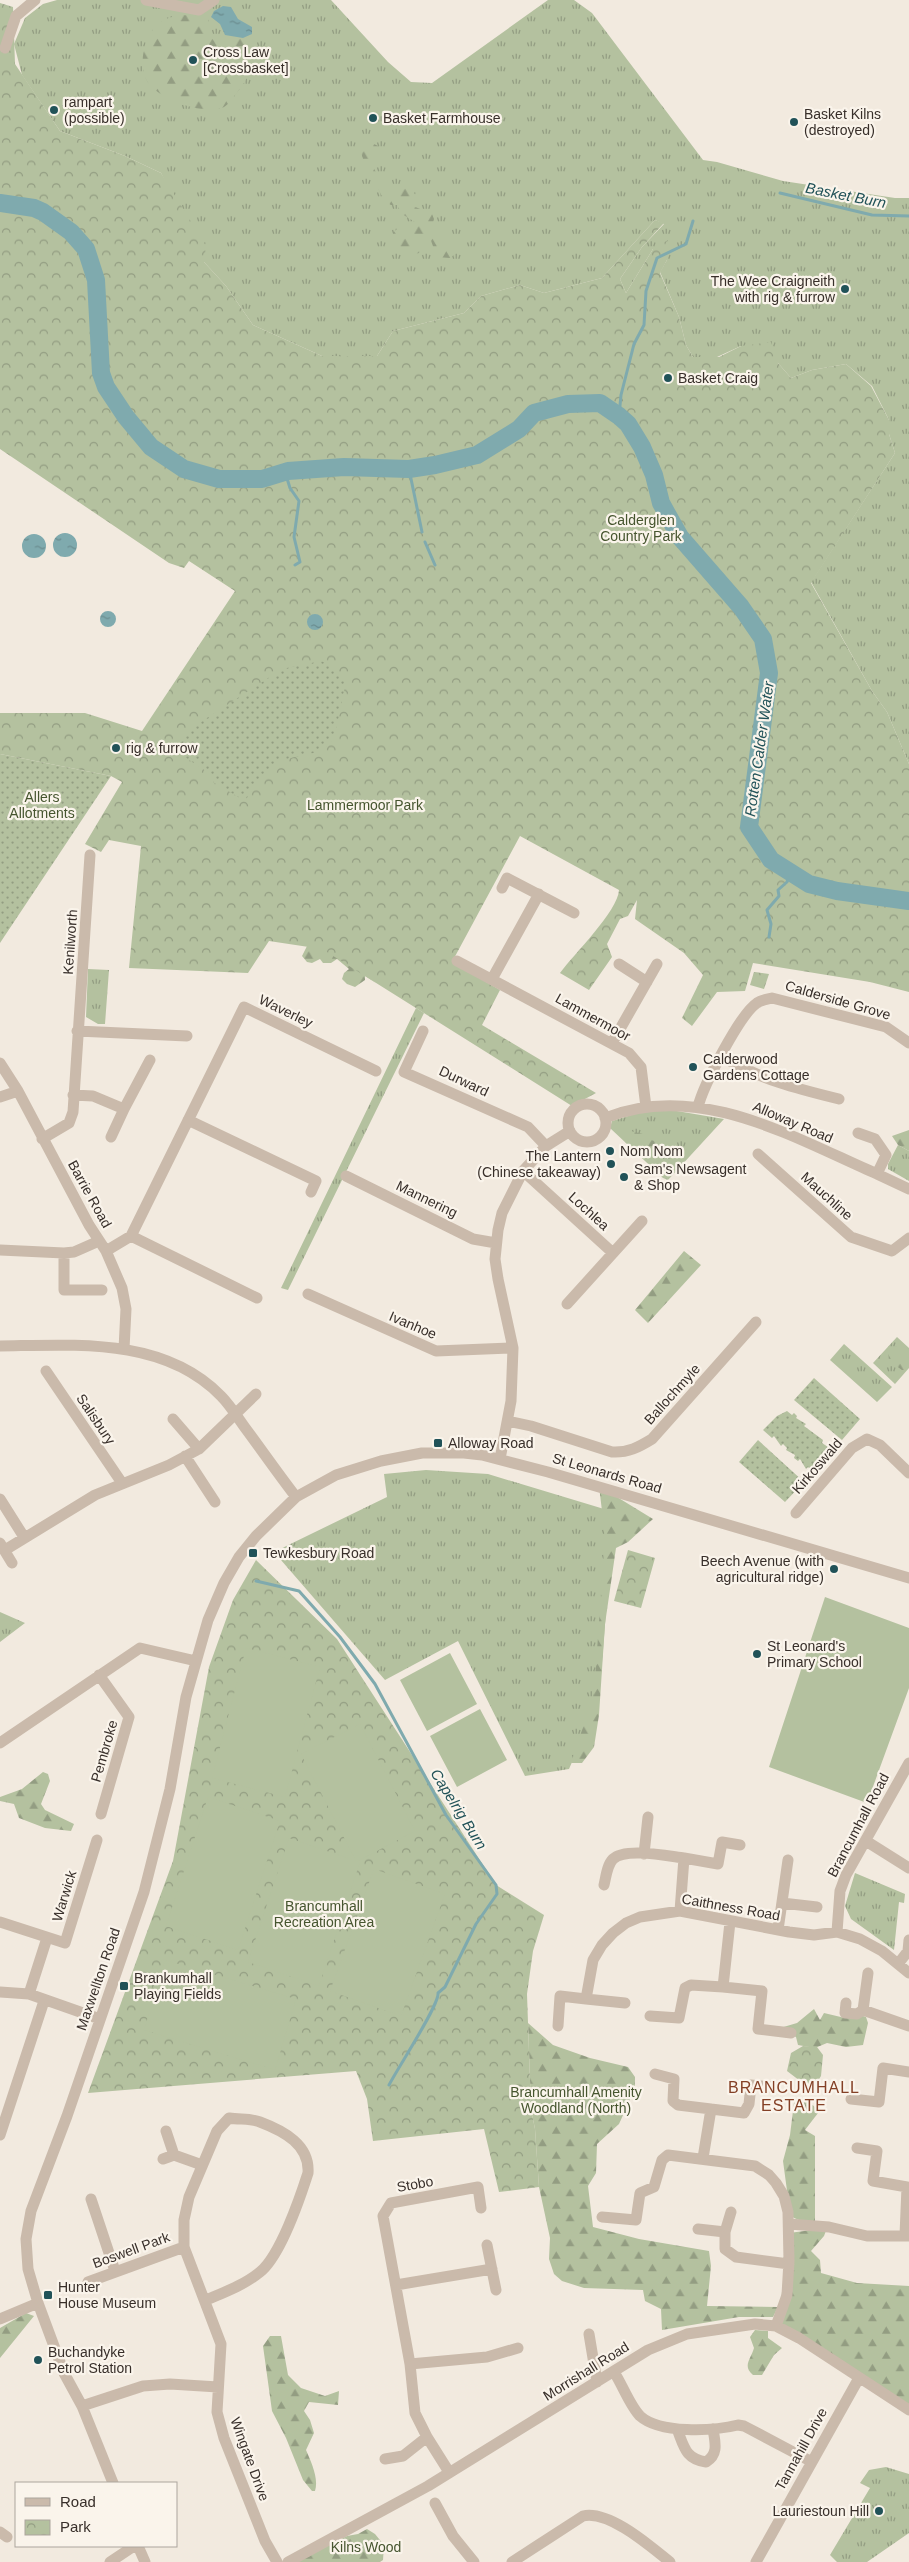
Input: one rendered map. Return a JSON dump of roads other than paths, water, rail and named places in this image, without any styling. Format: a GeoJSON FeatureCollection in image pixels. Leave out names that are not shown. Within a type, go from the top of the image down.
{"type":"FeatureCollection","features":[{"type":"Feature","properties":{"kind":"street"},"geometry":{"type":"LineString","coordinates":[[5,48],[16,16],[36,0]]}},
{"type":"Feature","properties":{"kind":"street"},"geometry":{"type":"LineString","coordinates":[[146,0],[199,10],[214,0]]}},
{"type":"Feature","properties":{"kind":"street","name":"Kenilworth"},"geometry":{"type":"LineString","coordinates":[[42,1139],[69,1123],[73,1112],[90,855]]}},
{"type":"Feature","properties":{"kind":"street"},"geometry":{"type":"LineString","coordinates":[[502,888],[507,878],[574,913]]}},
{"type":"Feature","properties":{"kind":"street"},"geometry":{"type":"LineString","coordinates":[[492,979],[539,894]]}},
{"type":"Feature","properties":{"kind":"street","name":"Lammermoor"},"geometry":{"type":"LineString","coordinates":[[457,961],[629,1053],[641,1067],[646,1107]]}},
{"type":"Feature","properties":{"kind":"street"},"geometry":{"type":"LineString","coordinates":[[619,964],[647,982]]}},
{"type":"Feature","properties":{"kind":"street"},"geometry":{"type":"LineString","coordinates":[[612,1043],[657,964]]}},
{"type":"Feature","properties":{"kind":"street","name":"Calderside Grove"},"geometry":{"type":"LineString","coordinates":[[698,1108],[708,1078],[748,1013],[757,1002],[772,998],[886,1027],[909,1043]]}},
{"type":"Feature","properties":{"kind":"street","name":"Waverley"},"geometry":{"type":"LineString","coordinates":[[132,1236],[244,1007],[376,1071]]}},
{"type":"Feature","properties":{"kind":"street"},"geometry":{"type":"LineString","coordinates":[[77,1031],[187,1036]]}},
{"type":"Feature","properties":{"kind":"street","name":"Durward"},"geometry":{"type":"LineString","coordinates":[[423,1031],[404,1072],[528,1127],[546,1146]]}},
{"type":"Feature","properties":{"kind":"street"},"geometry":{"type":"LineString","coordinates":[[722,1056],[742,1070],[839,1099]]}},
{"type":"Feature","properties":{"kind":"street"},"geometry":{"type":"LineString","coordinates":[[111,1137],[150,1060]]}},
{"type":"Feature","properties":{"kind":"street","name":"Barrie Road"},"geometry":{"type":"LineString","coordinates":[[0,1063],[18,1091],[42,1139],[102,1246],[125,1299],[124,1349]]}},
{"type":"Feature","properties":{"kind":"street"},"geometry":{"type":"LineString","coordinates":[[0,1097],[18,1091]]}},
{"type":"Feature","properties":{"kind":"street"},"geometry":{"type":"LineString","coordinates":[[73,1095],[93,1096],[124,1109]]}},
{"type":"Feature","properties":{"kind":"street"},"geometry":{"type":"LineString","coordinates":[[582,1105],[594,1105],[599,1108],[606,1118],[605,1130],[602,1135],[591,1142],[579,1140],[570,1131],[570,1116],[582,1105]]}},
{"type":"Feature","properties":{"kind":"street","name":"Alloway Road"},"geometry":{"type":"LineString","coordinates":[[606,1118],[625,1110],[646,1107],[716,1110],[757,1122],[909,1189]]}},
{"type":"Feature","properties":{"kind":"street"},"geometry":{"type":"LineString","coordinates":[[188,1120],[316,1182],[311,1192]]}},
{"type":"Feature","properties":{"kind":"street"},"geometry":{"type":"LineString","coordinates":[[500,1459],[508,1421],[513,1379],[513,1348],[498,1279],[496,1244],[502,1212],[523,1170],[546,1146],[570,1131]]}},
{"type":"Feature","properties":{"kind":"street"},"geometry":{"type":"LineString","coordinates":[[858,1133],[875,1139],[886,1155],[878,1174]]}},
{"type":"Feature","properties":{"kind":"street","name":"Mauchline"},"geometry":{"type":"LineString","coordinates":[[758,1154],[851,1237],[892,1251],[909,1238]]}},
{"type":"Feature","properties":{"kind":"street","name":"Lochlea"},"geometry":{"type":"LineString","coordinates":[[523,1170],[613,1253]]}},
{"type":"Feature","properties":{"kind":"street","name":"Mannering"},"geometry":{"type":"LineString","coordinates":[[346,1176],[473,1239],[496,1244]]}},
{"type":"Feature","properties":{"kind":"street"},"geometry":{"type":"LineString","coordinates":[[567,1304],[642,1221]]}},
{"type":"Feature","properties":{"kind":"street"},"geometry":{"type":"LineString","coordinates":[[0,1250],[74,1252],[102,1246],[132,1236],[257,1298]]}},
{"type":"Feature","properties":{"kind":"street"},"geometry":{"type":"LineString","coordinates":[[64,1253],[64,1290],[102,1290]]}},
{"type":"Feature","properties":{"kind":"street","name":"Ivanhoe"},"geometry":{"type":"LineString","coordinates":[[308,1294],[436,1351],[513,1348]]}},
{"type":"Feature","properties":{"kind":"street","name":"Ballochmyle"},"geometry":{"type":"LineString","coordinates":[[508,1421],[531,1426],[612,1452],[624,1453],[652,1439],[756,1322]]}},
{"type":"Feature","properties":{"kind":"street"},"geometry":{"type":"LineString","coordinates":[[0,1346],[55,1345],[124,1349],[163,1357],[194,1374],[221,1396],[296,1497]]}},
{"type":"Feature","properties":{"kind":"street","name":"Salisbury"},"geometry":{"type":"LineString","coordinates":[[46,1371],[122,1483]]}},
{"type":"Feature","properties":{"kind":"street"},"geometry":{"type":"LineString","coordinates":[[12,1563],[2,1547],[24,1537],[95,1495],[169,1465],[199,1449],[256,1394]]}},
{"type":"Feature","properties":{"kind":"street"},"geometry":{"type":"LineString","coordinates":[[173,1419],[199,1449]]}},
{"type":"Feature","properties":{"kind":"street","name":"Kirkoswald"},"geometry":{"type":"LineString","coordinates":[[796,1514],[852,1448],[867,1439],[880,1445],[909,1473]]}},
{"type":"Feature","properties":{"kind":"street","name":"St Leonards Road"},"geometry":{"type":"LineString","coordinates":[[296,1497],[336,1475],[389,1460],[422,1454],[482,1455],[908,1576]]}},
{"type":"Feature","properties":{"kind":"street"},"geometry":{"type":"LineString","coordinates":[[185,1456],[215,1502]]}},
{"type":"Feature","properties":{"kind":"street","name":"Maxwellton Road"},"geometry":{"type":"LineString","coordinates":[[113,2482],[82,2406],[64,2373],[38,2303],[28,2269],[25,2250],[31,2211],[67,2116],[158,1846],[186,1697],[208,1620],[239,1557],[271,1520],[296,1497]]}},
{"type":"Feature","properties":{"kind":"street"},"geometry":{"type":"LineString","coordinates":[[0,1499],[24,1537]]}},
{"type":"Feature","properties":{"kind":"street"},"geometry":{"type":"LineString","coordinates":[[0,1743],[140,1648],[196,1661]]}},
{"type":"Feature","properties":{"kind":"street","name":"Pembroke"},"geometry":{"type":"LineString","coordinates":[[99,1675],[129,1716],[101,1814]]}},
{"type":"Feature","properties":{"kind":"street","name":"Brancumhall Road"},"geometry":{"type":"LineString","coordinates":[[837,1932],[840,1891],[846,1875],[909,1763]]}},
{"type":"Feature","properties":{"kind":"street"},"geometry":{"type":"LineString","coordinates":[[644,1854],[648,1817]]}},
{"type":"Feature","properties":{"kind":"street","name":"Warwick"},"geometry":{"type":"LineString","coordinates":[[0,1922],[64,1943],[97,1840]]}},
{"type":"Feature","properties":{"kind":"street"},"geometry":{"type":"LineString","coordinates":[[866,1841],[909,1868]]}},
{"type":"Feature","properties":{"kind":"street"},"geometry":{"type":"LineString","coordinates":[[604,1885],[609,1865],[614,1858],[622,1854],[684,1858],[718,1864],[722,1842],[740,1845]]}},
{"type":"Feature","properties":{"kind":"street"},"geometry":{"type":"LineString","coordinates":[[680,1911],[684,1858]]}},
{"type":"Feature","properties":{"kind":"street"},"geometry":{"type":"LineString","coordinates":[[778,1930],[788,1860]]}},
{"type":"Feature","properties":{"kind":"street"},"geometry":{"type":"LineString","coordinates":[[782,1904],[818,1907]]}},
{"type":"Feature","properties":{"kind":"street","name":"Caithness Road"},"geometry":{"type":"LineString","coordinates":[[586,1999],[593,1960],[602,1944],[613,1932],[626,1923],[640,1917],[680,1911],[730,1922],[814,1935],[837,1932],[860,1939],[882,1951],[909,1974]]}},
{"type":"Feature","properties":{"kind":"street"},"geometry":{"type":"LineString","coordinates":[[723,1987],[730,1922]]}},
{"type":"Feature","properties":{"kind":"street","name":"Warwick"},"geometry":{"type":"LineString","coordinates":[[29,1994],[47,1938]]}},
{"type":"Feature","properties":{"kind":"street"},"geometry":{"type":"LineString","coordinates":[[898,1964],[908,1951],[909,1940]]}},
{"type":"Feature","properties":{"kind":"street"},"geometry":{"type":"LineString","coordinates":[[846,2003],[845,2012],[858,2014],[863,2010],[868,1973]]}},
{"type":"Feature","properties":{"kind":"street"},"geometry":{"type":"LineString","coordinates":[[650,2016],[679,2018],[683,1993],[685,1988],[691,1985],[762,1991],[758,2029],[791,2033]]}},
{"type":"Feature","properties":{"kind":"street"},"geometry":{"type":"LineString","coordinates":[[0,1992],[29,1994],[100,2019]]}},
{"type":"Feature","properties":{"kind":"street"},"geometry":{"type":"LineString","coordinates":[[558,2026],[560,1996],[624,2003]]}},
{"type":"Feature","properties":{"kind":"street"},"geometry":{"type":"LineString","coordinates":[[0,2135],[44,2000]]}},
{"type":"Feature","properties":{"kind":"street"},"geometry":{"type":"LineString","coordinates":[[863,2010],[909,2026]]}},
{"type":"Feature","properties":{"kind":"street"},"geometry":{"type":"LineString","coordinates":[[851,2099],[879,2102],[883,2068],[909,2072]]}},
{"type":"Feature","properties":{"kind":"street"},"geometry":{"type":"LineString","coordinates":[[655,2074],[674,2079],[675,2103],[744,2113],[749,2104],[751,2085],[772,2087]]}},
{"type":"Feature","properties":{"kind":"street"},"geometry":{"type":"LineString","coordinates":[[703,2158],[711,2109]]}},
{"type":"Feature","properties":{"kind":"street"},"geometry":{"type":"LineString","coordinates":[[184,2247],[184,2220],[189,2197],[218,2130],[229,2118],[260,2122],[288,2136],[298,2144],[309,2160],[308,2173],[279,2244],[262,2271],[242,2285],[206,2300]]}},
{"type":"Feature","properties":{"kind":"street"},"geometry":{"type":"LineString","coordinates":[[166,2131],[169,2157],[202,2165]]}},
{"type":"Feature","properties":{"kind":"street"},"geometry":{"type":"LineString","coordinates":[[789,2224],[829,2226],[867,2236],[907,2236],[908,2187],[872,2181],[877,2151],[857,2148]]}},
{"type":"Feature","properties":{"kind":"street"},"geometry":{"type":"LineString","coordinates":[[602,2217],[636,2220],[640,2193],[654,2187],[662,2160],[668,2155],[755,2166],[769,2175],[784,2196],[789,2224],[787,2295],[776,2326]]}},
{"type":"Feature","properties":{"kind":"street","name":"Stobo"},"geometry":{"type":"LineString","coordinates":[[450,2472],[427,2438],[415,2413],[410,2364],[383,2216],[391,2203],[478,2187],[481,2208]]}},
{"type":"Feature","properties":{"kind":"street"},"geometry":{"type":"LineString","coordinates":[[91,2199],[115,2271]]}},
{"type":"Feature","properties":{"kind":"street"},"geometry":{"type":"LineString","coordinates":[[731,2212],[725,2232],[725,2249],[736,2257],[789,2264]]}},
{"type":"Feature","properties":{"kind":"street"},"geometry":{"type":"LineString","coordinates":[[698,2229],[725,2232]]}},
{"type":"Feature","properties":{"kind":"street"},"geometry":{"type":"LineString","coordinates":[[487,2245],[496,2290]]}},
{"type":"Feature","properties":{"kind":"street","name":"Boswell Park"},"geometry":{"type":"LineString","coordinates":[[88,2282],[184,2247]]}},
{"type":"Feature","properties":{"kind":"street","name":"Wingate Drive"},"geometry":{"type":"LineString","coordinates":[[184,2247],[206,2300],[221,2344],[217,2412],[224,2438],[262,2534],[276,2562]]}},
{"type":"Feature","properties":{"kind":"street"},"geometry":{"type":"LineString","coordinates":[[396,2286],[492,2269]]}},
{"type":"Feature","properties":{"kind":"street"},"geometry":{"type":"LineString","coordinates":[[0,2319],[38,2303]]}},
{"type":"Feature","properties":{"kind":"street","name":"Morrishall Road"},"geometry":{"type":"LineString","coordinates":[[288,2562],[428,2486],[648,2350],[687,2334],[747,2324],[776,2326],[799,2338],[909,2410]]}},
{"type":"Feature","properties":{"kind":"street"},"geometry":{"type":"LineString","coordinates":[[589,2334],[597,2382]]}},
{"type":"Feature","properties":{"kind":"street"},"geometry":{"type":"LineString","coordinates":[[410,2364],[488,2356],[518,2348]]}},
{"type":"Feature","properties":{"kind":"street"},"geometry":{"type":"LineString","coordinates":[[614,2372],[639,2415],[646,2420],[677,2429],[713,2429],[738,2425],[744,2426],[812,2462]]}},
{"type":"Feature","properties":{"kind":"street","name":"Tannahill Drive"},"geometry":{"type":"LineString","coordinates":[[756,2562],[859,2378]]}},
{"type":"Feature","properties":{"kind":"street"},"geometry":{"type":"LineString","coordinates":[[82,2406],[142,2386],[170,2384],[218,2386]]}},
{"type":"Feature","properties":{"kind":"street"},"geometry":{"type":"LineString","coordinates":[[677,2429],[683,2450],[690,2457],[706,2462],[712,2458],[715,2452],[713,2429]]}},
{"type":"Feature","properties":{"kind":"street"},"geometry":{"type":"LineString","coordinates":[[385,2459],[402,2456],[427,2438]]}},
{"type":"Feature","properties":{"kind":"street"},"geometry":{"type":"LineString","coordinates":[[435,2503],[453,2536],[474,2562]]}},
{"type":"Feature","properties":{"kind":"street"},"geometry":{"type":"LineString","coordinates":[[512,2562],[583,2516],[592,2514],[605,2518],[670,2562]]}},
{"type":"Feature","properties":{"kind":"street"},"geometry":{"type":"LineString","coordinates":[[110,2562],[132,2547]]}},
{"type":"Feature","properties":{"kind":"street"},"geometry":{"type":"LineString","coordinates":[[138,2547],[145,2562]]}},
{"type":"Feature","properties":{"kind":"water"},"geometry":{"type":"Polygon","coordinates":[[[223,6],[231,7],[238,19],[252,27],[252,34],[243,38],[225,35],[220,24],[211,17],[214,11],[223,6]]]}},
{"type":"Feature","properties":{"kind":"water"},"geometry":{"type":"Polygon","coordinates":[[[60,533],[70,533],[77,540],[77,550],[70,557],[60,557],[53,550],[53,540],[60,533]]]}},
{"type":"Feature","properties":{"kind":"water"},"geometry":{"type":"Polygon","coordinates":[[[29,534],[39,534],[46,541],[46,551],[39,558],[29,558],[22,551],[22,541],[29,534]]]}},
{"type":"Feature","properties":{"kind":"water"},"geometry":{"type":"Polygon","coordinates":[[[108,611],[114,613],[116,619],[114,625],[108,627],[102,625],[100,619],[102,613],[108,611]]]}},
{"type":"Feature","properties":{"kind":"water"},"geometry":{"type":"Polygon","coordinates":[[[315,614],[321,616],[323,622],[321,628],[315,630],[309,628],[307,622],[309,616],[315,614]]]}},
{"type":"Feature","properties":{"kind":"waterway","name":"Basket Burn"},"geometry":{"type":"LineString","coordinates":[[780,193],[872,215],[909,216]]}},
{"type":"Feature","properties":{"kind":"waterway","name":"Rotten Calder Water"},"geometry":{"type":"LineString","coordinates":[[0,203],[34,208],[43,212],[71,232],[86,249],[96,280],[101,373],[106,387],[126,417],[151,447],[184,469],[219,479],[262,479],[288,471],[344,467],[409,469],[477,455],[519,429],[534,413],[568,404],[600,403],[619,416],[628,424],[642,447],[654,475],[661,503],[680,537],[741,607],[763,639],[769,673],[749,827],[771,860],[809,884],[837,891],[909,901]]}},
{"type":"Feature","properties":{"kind":"waterway"},"geometry":{"type":"LineString","coordinates":[[619,416],[621,395],[634,344],[644,325],[646,291],[657,258],[686,244],[693,221]]}},
{"type":"Feature","properties":{"kind":"waterway"},"geometry":{"type":"LineString","coordinates":[[409,469],[422,532]]}},
{"type":"Feature","properties":{"kind":"waterway"},"geometry":{"type":"LineString","coordinates":[[285,472],[290,488],[299,501],[294,537],[300,562],[295,565]]}},
{"type":"Feature","properties":{"kind":"waterway"},"geometry":{"type":"LineString","coordinates":[[425,542],[435,565]]}},
{"type":"Feature","properties":{"kind":"waterway"},"geometry":{"type":"LineString","coordinates":[[769,937],[771,924],[767,910],[779,896],[778,890],[787,882],[790,873]]}},
{"type":"Feature","properties":{"kind":"waterway","name":"Capelrig Burn"},"geometry":{"type":"LineString","coordinates":[[256,1581],[299,1591],[340,1637],[375,1684],[446,1815],[496,1885],[497,1894],[476,1924],[445,1987],[438,1993],[432,2010],[389,2085]]}},
{"type":"Feature","properties":{"kind":"place","name":"Cross Law [Crossbasket]"},"geometry":{"type":"Point","coordinates":[193,60]}},
{"type":"Feature","properties":{"kind":"place","name":"rampart (possible)"},"geometry":{"type":"Point","coordinates":[54,110]}},
{"type":"Feature","properties":{"kind":"place","name":"Basket Farmhouse"},"geometry":{"type":"Point","coordinates":[373,118]}},
{"type":"Feature","properties":{"kind":"place","name":"Basket Kilns (destroyed)"},"geometry":{"type":"Point","coordinates":[794,122]}},
{"type":"Feature","properties":{"kind":"place","name":"The Wee Craigneith with rig & furrow"},"geometry":{"type":"Point","coordinates":[845,289]}},
{"type":"Feature","properties":{"kind":"place","name":"Basket Craig"},"geometry":{"type":"Point","coordinates":[668,378]}},
{"type":"Feature","properties":{"kind":"place","name":"rig & furrow"},"geometry":{"type":"Point","coordinates":[116,748]}},
{"type":"Feature","properties":{"kind":"place","name":"Calderwood Gardens Cottage"},"geometry":{"type":"Point","coordinates":[693,1067]}},
{"type":"Feature","properties":{"kind":"place","name":"Nom Nom"},"geometry":{"type":"Point","coordinates":[610,1151]}},
{"type":"Feature","properties":{"kind":"place","name":"The Lantern (Chinese takeaway)"},"geometry":{"type":"Point","coordinates":[611,1164]}},
{"type":"Feature","properties":{"kind":"place","name":"Sam's Newsagent & Shop"},"geometry":{"type":"Point","coordinates":[624,1177]}},
{"type":"Feature","properties":{"kind":"place","name":"Alloway Road"},"geometry":{"type":"Point","coordinates":[438,1443]}},
{"type":"Feature","properties":{"kind":"place","name":"Tewkesbury Road"},"geometry":{"type":"Point","coordinates":[253,1553]}},
{"type":"Feature","properties":{"kind":"place","name":"Beech Avenue (with agricultural ridge)"},"geometry":{"type":"Point","coordinates":[834,1569]}},
{"type":"Feature","properties":{"kind":"place","name":"St Leonard's Primary School"},"geometry":{"type":"Point","coordinates":[757,1654]}},
{"type":"Feature","properties":{"kind":"place","name":"Brankumhall Playing Fields"},"geometry":{"type":"Point","coordinates":[124,1986]}},
{"type":"Feature","properties":{"kind":"place","name":"Hunter House Museum"},"geometry":{"type":"Point","coordinates":[48,2295]}},
{"type":"Feature","properties":{"kind":"place","name":"Buchandyke Petrol Station"},"geometry":{"type":"Point","coordinates":[38,2360]}},
{"type":"Feature","properties":{"kind":"place","name":"Lauriestoun Hill"},"geometry":{"type":"Point","coordinates":[879,2511]}},
{"type":"Feature","properties":{"kind":"district","name":"BRANCUMHALL ESTATE"},"geometry":{"type":"Point","coordinates":[794,2096]}},
{"type":"Feature","properties":{"kind":"park label","name":"Calderglen Country Park"},"geometry":{"type":"Point","coordinates":[641,528]}},
{"type":"Feature","properties":{"kind":"park label","name":"Lammermoor Park"},"geometry":{"type":"Point","coordinates":[365,805]}},
{"type":"Feature","properties":{"kind":"park label","name":"Allers Allotments"},"geometry":{"type":"Point","coordinates":[42,806]}},
{"type":"Feature","properties":{"kind":"park label","name":"Brancumhall Recreation Area"},"geometry":{"type":"Point","coordinates":[324,1914]}},
{"type":"Feature","properties":{"kind":"park label","name":"Brancumhall Amenity Woodland (North)"},"geometry":{"type":"Point","coordinates":[576,2100]}},
{"type":"Feature","properties":{"kind":"park label","name":"Kilns Wood"},"geometry":{"type":"Point","coordinates":[366,2547]}}]}
